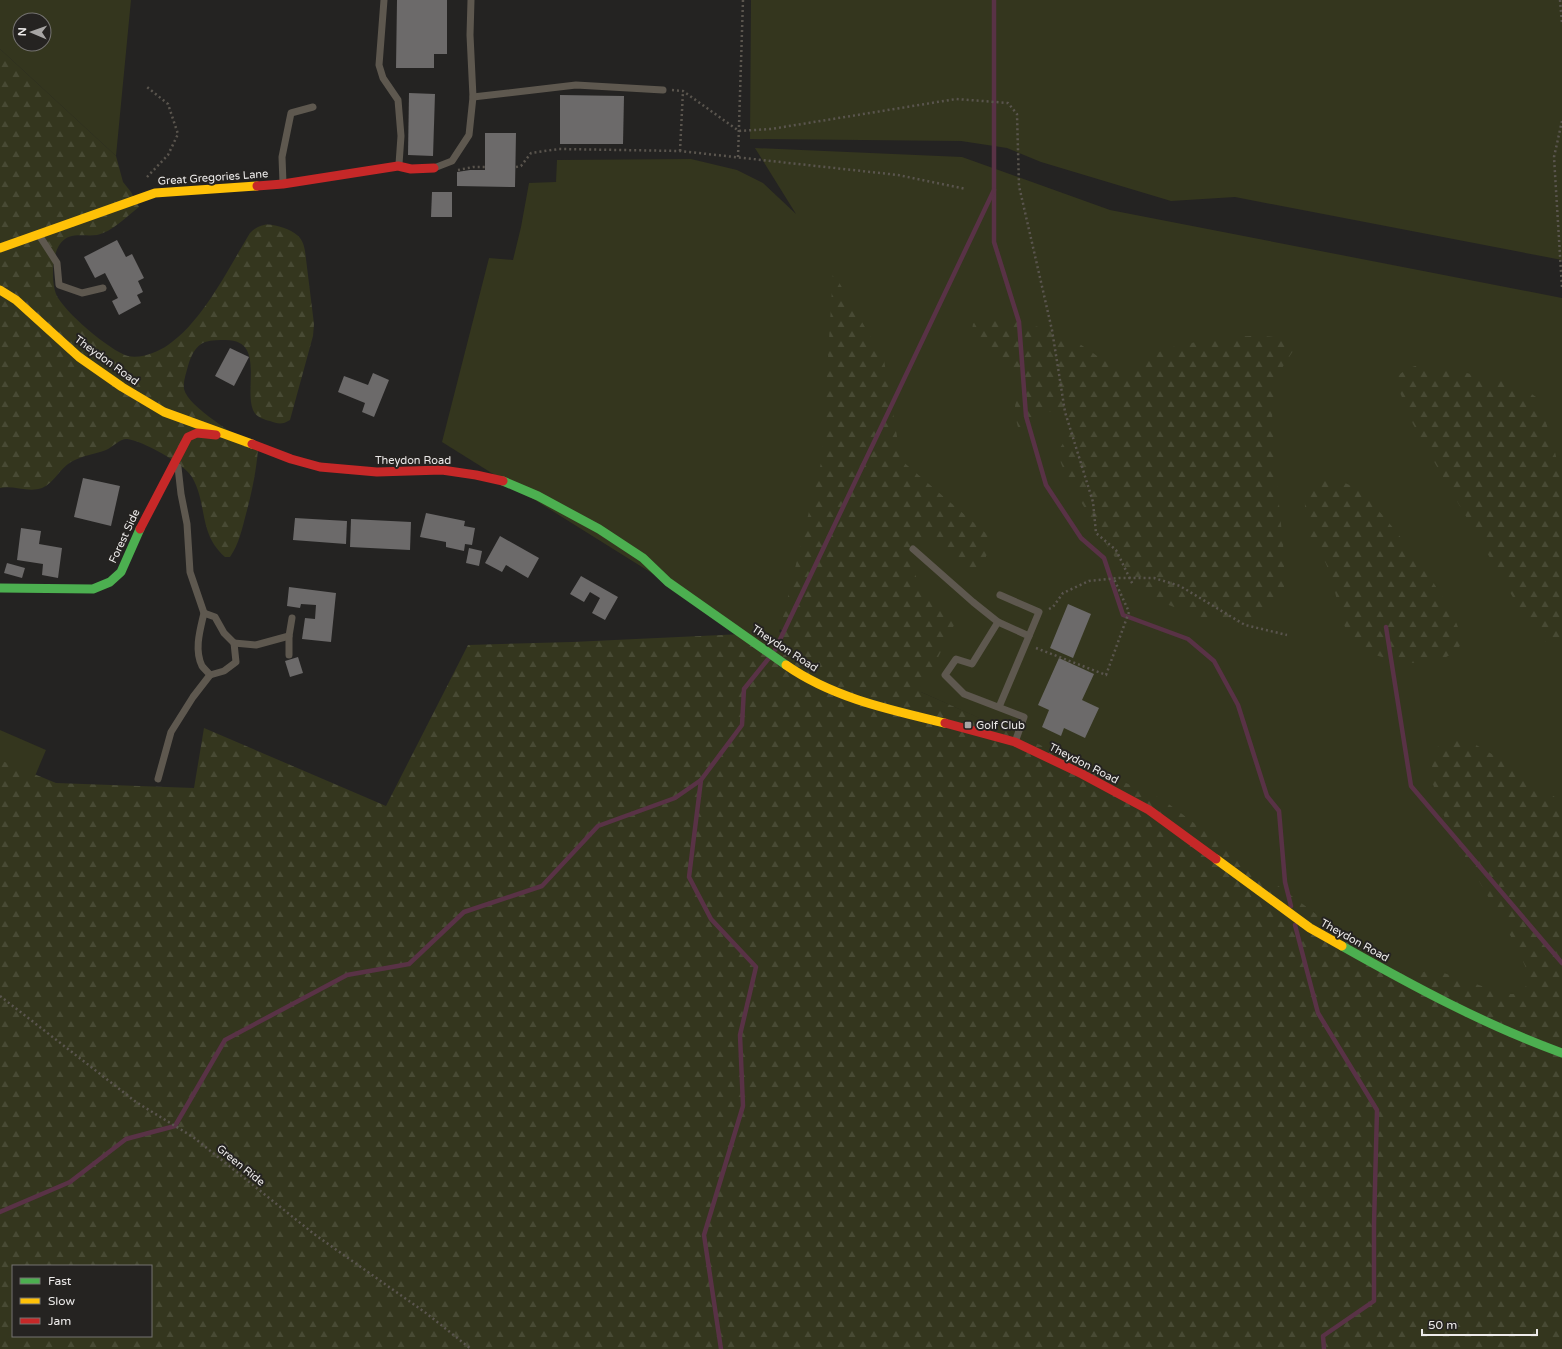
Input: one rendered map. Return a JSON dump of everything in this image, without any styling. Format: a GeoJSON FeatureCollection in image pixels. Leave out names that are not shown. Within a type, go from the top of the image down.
{"type":"FeatureCollection","features":[{"type":"Feature","properties":{"kind":"street","name":"Great Gregories Lane"},"geometry":{"type":"LineString","coordinates":[[0,248],[155,193],[283,184],[398,166],[411,169],[434,168]]}},
{"type":"Feature","properties":{"kind":"street","name":"Theydon Road"},"geometry":{"type":"LineString","coordinates":[[0,290],[16,300],[79,357],[122,387],[164,412],[230,435],[291,459],[320,467],[377,472],[442,470],[476,475],[506,482],[545,499],[599,529],[636,554],[668,582],[802,676],[841,694],[883,708],[971,728],[1015,742],[1082,774],[1148,810],[1310,928],[1418,989],[1526,1040],[1562,1053]]}},
{"type":"Feature","properties":{"kind":"street","name":"Forest Side"},"geometry":{"type":"LineString","coordinates":[[0,588],[93,589],[110,582],[121,572],[146,516],[188,437],[196,433],[230,435]]}},
{"type":"Feature","properties":{"kind":"lane"},"geometry":{"type":"LineString","coordinates":[[384,0],[378,65],[383,78],[398,100],[401,136],[398,166]]}},
{"type":"Feature","properties":{"kind":"lane"},"geometry":{"type":"LineString","coordinates":[[434,168],[452,161],[469,135],[473,97],[470,36],[471,0]]}},
{"type":"Feature","properties":{"kind":"lane"},"geometry":{"type":"LineString","coordinates":[[473,97],[576,85],[663,90]]}},
{"type":"Feature","properties":{"kind":"lane"},"geometry":{"type":"LineString","coordinates":[[283,184],[282,157],[291,113],[313,107]]}},
{"type":"Feature","properties":{"kind":"lane"},"geometry":{"type":"LineString","coordinates":[[38,234],[57,263],[59,286],[82,293],[103,288]]}},
{"type":"Feature","properties":{"kind":"lane"},"geometry":{"type":"LineString","coordinates":[[177,457],[181,494],[187,524],[190,572],[204,613],[198,640],[198,652],[202,666],[210,675]]}},
{"type":"Feature","properties":{"kind":"lane"},"geometry":{"type":"LineString","coordinates":[[913,549],[998,622],[1029,636]]}},
{"type":"Feature","properties":{"kind":"lane"},"geometry":{"type":"LineString","coordinates":[[999,708],[1039,612],[1000,595]]}},
{"type":"Feature","properties":{"kind":"lane"},"geometry":{"type":"LineString","coordinates":[[158,779],[171,732],[193,697],[210,675],[224,671],[236,662],[234,643],[224,633],[215,617],[204,613]]}},
{"type":"Feature","properties":{"kind":"lane"},"geometry":{"type":"LineString","coordinates":[[289,654],[289,636],[292,618]]}},
{"type":"Feature","properties":{"kind":"lane"},"geometry":{"type":"LineString","coordinates":[[998,622],[972,664],[956,659],[945,675],[964,694],[1024,717],[1015,742]]}},
{"type":"Feature","properties":{"kind":"lane"},"geometry":{"type":"LineString","coordinates":[[234,643],[256,645],[289,636]]}},
{"type":"Feature","properties":{"kind":"path"},"geometry":{"type":"LineString","coordinates":[[738,157],[743,0]]}},
{"type":"Feature","properties":{"kind":"path"},"geometry":{"type":"LineString","coordinates":[[1560,0],[1562,23]]}},
{"type":"Feature","properties":{"kind":"path"},"geometry":{"type":"LineString","coordinates":[[142,182],[168,154],[178,134],[168,104],[147,88]]}},
{"type":"Feature","properties":{"kind":"path"},"geometry":{"type":"LineString","coordinates":[[663,90],[683,90],[739,131],[771,129],[956,99],[1008,102],[1016,114],[1019,186],[1052,330],[1065,412],[1094,502],[1096,533],[1116,550],[1129,578],[1134,585]]}},
{"type":"Feature","properties":{"kind":"path"},"geometry":{"type":"LineString","coordinates":[[680,151],[683,90]]}},
{"type":"Feature","properties":{"kind":"path"},"geometry":{"type":"LineString","coordinates":[[1562,121],[1554,157],[1562,288]]}},
{"type":"Feature","properties":{"kind":"path"},"geometry":{"type":"LineString","coordinates":[[516,168],[521,166],[531,152],[559,149],[680,151],[898,175],[966,189]]}},
{"type":"Feature","properties":{"kind":"path"},"geometry":{"type":"LineString","coordinates":[[1026,644],[1106,675],[1129,612],[1114,578]]}},
{"type":"Feature","properties":{"kind":"path"},"geometry":{"type":"LineString","coordinates":[[1039,612],[1053,607],[1062,593],[1089,581],[1114,578],[1154,578],[1180,586],[1245,625],[1286,635]]}},
{"type":"Feature","properties":{"kind":"path","name":"Green Ride"},"geometry":{"type":"LineString","coordinates":[[0,996],[136,1102],[193,1137],[314,1234],[426,1313],[471,1349]]}},
{"type":"Feature","properties":{"kind":"green space"},"geometry":{"type":"Polygon","coordinates":[[[0,0],[131,0],[116,156],[0,49],[0,0]]]}},
{"type":"Feature","properties":{"kind":"green space"},"geometry":{"type":"Polygon","coordinates":[[[751,0],[1562,0],[1562,260],[1235,197],[1171,201],[1041,162],[1007,148],[961,141],[750,139],[751,0]]]}},
{"type":"Feature","properties":{"kind":"green space"},"geometry":{"type":"Polygon","coordinates":[[[0,49],[116,156],[123,182],[131,192],[139,207],[108,231],[97,235],[77,235],[68,237],[60,244],[55,255],[53,282],[54,289],[60,301],[77,320],[110,347],[128,356],[144,356],[164,348],[181,335],[204,309],[250,233],[258,227],[262,225],[272,225],[281,227],[294,233],[302,242],[305,251],[314,324],[313,336],[290,420],[285,423],[278,423],[262,418],[254,412],[250,390],[251,367],[249,356],[245,348],[238,342],[226,340],[208,341],[199,346],[192,355],[185,378],[184,389],[188,397],[195,405],[216,422],[258,450],[255,474],[248,506],[240,536],[230,557],[225,557],[216,548],[211,538],[207,529],[197,487],[188,472],[152,448],[134,440],[124,439],[106,450],[75,460],[67,465],[50,483],[42,488],[32,490],[10,487],[0,488],[0,49]]]}},
{"type":"Feature","properties":{"kind":"green space"},"geometry":{"type":"Polygon","coordinates":[[[755,148],[962,157],[1110,210],[1562,298],[1562,1349],[1162,800],[780,629],[775,650],[442,442],[489,258],[513,260],[529,183],[556,182],[557,160],[691,159],[737,170],[763,183],[796,214],[755,148]]]}},
{"type":"Feature","properties":{"kind":"green space"},"geometry":{"type":"Polygon","coordinates":[[[833,272],[884,360],[901,460],[994,540],[977,575],[927,530],[909,561],[924,594],[958,617],[921,692],[1162,799],[1383,964],[1418,982],[1420,974],[1425,971],[1438,971],[1505,994],[1518,994],[1524,991],[1528,980],[1526,968],[1514,942],[1459,846],[1443,814],[1433,784],[1432,766],[1439,743],[1449,737],[1471,742],[1497,757],[1562,802],[1562,1349],[0,1349],[0,760],[56,783],[194,788],[204,728],[386,806],[468,645],[572,642],[784,632],[780,629],[822,459],[833,272]]]}},
{"type":"Feature","properties":{"kind":"green space"},"geometry":{"type":"Polygon","coordinates":[[[990,317],[1037,327],[1064,335],[1104,360],[1121,367],[1129,368],[1138,366],[1161,351],[1172,347],[1201,341],[1233,337],[1262,336],[1278,338],[1292,345],[1293,351],[1280,371],[1276,381],[1272,412],[1275,464],[1284,554],[1284,589],[1280,595],[1267,603],[1263,617],[1232,623],[1205,619],[1161,602],[1145,591],[1125,571],[1109,549],[1067,478],[1059,458],[1060,448],[1071,430],[1070,424],[1056,412],[1050,412],[1045,413],[1024,432],[1020,432],[1016,419],[1015,405],[1018,397],[1025,391],[1027,385],[1014,370],[981,341],[974,332],[974,322],[990,317]]]}},
{"type":"Feature","properties":{"kind":"green space"},"geometry":{"type":"Polygon","coordinates":[[[1415,366],[1449,369],[1502,381],[1526,390],[1536,397],[1552,441],[1562,479],[1562,647],[1547,643],[1536,631],[1514,599],[1413,424],[1399,390],[1397,376],[1407,369],[1415,366]]]}},
{"type":"Feature","properties":{"kind":"green space"},"geometry":{"type":"Polygon","coordinates":[[[1324,479],[1337,481],[1358,490],[1384,517],[1420,563],[1451,611],[1459,630],[1461,643],[1454,653],[1434,661],[1409,663],[1370,653],[1363,650],[1352,640],[1343,623],[1327,565],[1323,558],[1311,545],[1309,537],[1305,510],[1306,497],[1311,486],[1324,479]]]}},
{"type":"Feature","properties":{"kind":"green space"},"geometry":{"type":"Polygon","coordinates":[[[0,730],[46,750],[32,783],[0,769],[0,730]]]}},
{"type":"Feature","properties":{"kind":"building"},"geometry":{"type":"Polygon","coordinates":[[[397,0],[447,0],[447,54],[434,54],[434,68],[396,68],[397,0]]]}},
{"type":"Feature","properties":{"kind":"building"},"geometry":{"type":"Polygon","coordinates":[[[409,93],[435,94],[433,156],[408,155],[409,93]]]}},
{"type":"Feature","properties":{"kind":"building"},"geometry":{"type":"Polygon","coordinates":[[[560,95],[624,96],[623,144],[560,144],[560,95]]]}},
{"type":"Feature","properties":{"kind":"building"},"geometry":{"type":"Polygon","coordinates":[[[485,133],[516,133],[515,187],[457,186],[457,172],[485,170],[485,133]]]}},
{"type":"Feature","properties":{"kind":"building"},"geometry":{"type":"Polygon","coordinates":[[[432,192],[452,192],[452,217],[431,217],[432,192]]]}},
{"type":"Feature","properties":{"kind":"building"},"geometry":{"type":"Polygon","coordinates":[[[117,240],[126,257],[132,254],[144,278],[138,281],[143,292],[137,295],[141,303],[119,315],[112,301],[118,298],[105,273],[95,278],[84,257],[117,240]]]}},
{"type":"Feature","properties":{"kind":"building"},"geometry":{"type":"Polygon","coordinates":[[[230,348],[249,357],[234,386],[215,376],[230,348]]]}},
{"type":"Feature","properties":{"kind":"building"},"geometry":{"type":"Polygon","coordinates":[[[373,373],[389,380],[374,417],[362,412],[365,403],[338,392],[344,376],[368,385],[373,373]]]}},
{"type":"Feature","properties":{"kind":"building"},"geometry":{"type":"Polygon","coordinates":[[[83,478],[120,486],[111,526],[74,517],[83,478]]]}},
{"type":"Feature","properties":{"kind":"building"},"geometry":{"type":"Polygon","coordinates":[[[426,513],[465,521],[464,526],[475,528],[472,545],[465,544],[464,551],[446,547],[446,542],[420,537],[426,513]]]}},
{"type":"Feature","properties":{"kind":"building"},"geometry":{"type":"Polygon","coordinates":[[[295,518],[347,521],[346,544],[293,540],[295,518]]]}},
{"type":"Feature","properties":{"kind":"building"},"geometry":{"type":"Polygon","coordinates":[[[351,519],[411,522],[410,550],[350,547],[351,519]]]}},
{"type":"Feature","properties":{"kind":"building"},"geometry":{"type":"Polygon","coordinates":[[[21,528],[41,531],[39,544],[62,548],[58,578],[42,575],[43,564],[17,560],[21,528]]]}},
{"type":"Feature","properties":{"kind":"building"},"geometry":{"type":"Polygon","coordinates":[[[500,536],[539,558],[528,578],[506,565],[502,572],[485,563],[500,536]]]}},
{"type":"Feature","properties":{"kind":"building"},"geometry":{"type":"Polygon","coordinates":[[[469,548],[482,551],[479,566],[466,563],[469,548]]]}},
{"type":"Feature","properties":{"kind":"building"},"geometry":{"type":"Polygon","coordinates":[[[7,563],[25,568],[22,578],[4,573],[7,563]]]}},
{"type":"Feature","properties":{"kind":"building"},"geometry":{"type":"Polygon","coordinates":[[[581,576],[618,597],[605,620],[592,613],[600,598],[590,592],[584,602],[570,594],[581,576]]]}},
{"type":"Feature","properties":{"kind":"building"},"geometry":{"type":"Polygon","coordinates":[[[289,587],[336,593],[331,642],[302,639],[305,618],[315,619],[316,605],[301,604],[300,608],[287,606],[289,587]]]}},
{"type":"Feature","properties":{"kind":"building"},"geometry":{"type":"Polygon","coordinates":[[[1068,604],[1091,614],[1073,658],[1050,648],[1068,604]]]}},
{"type":"Feature","properties":{"kind":"building"},"geometry":{"type":"Polygon","coordinates":[[[298,657],[303,673],[290,677],[285,661],[298,657]]]}},
{"type":"Feature","properties":{"kind":"building"},"geometry":{"type":"Polygon","coordinates":[[[1059,658],[1094,674],[1082,700],[1099,708],[1085,738],[1064,728],[1061,736],[1042,727],[1049,710],[1038,705],[1059,658]]]}},
{"type":"Feature","properties":{"kind":"waterway"},"geometry":{"type":"LineString","coordinates":[[994,0],[994,242],[1019,322],[1026,416],[1046,485],[1081,538],[1104,558],[1123,615],[1188,639],[1214,661],[1238,705],[1267,796],[1279,811],[1285,882],[1291,906]]}},
{"type":"Feature","properties":{"kind":"waterway"},"geometry":{"type":"LineString","coordinates":[[775,650],[994,190]]}},
{"type":"Feature","properties":{"kind":"waterway"},"geometry":{"type":"LineString","coordinates":[[1386,627],[1411,786],[1562,963]]}},
{"type":"Feature","properties":{"kind":"waterway"},"geometry":{"type":"LineString","coordinates":[[0,1212],[70,1182],[126,1139],[175,1126],[225,1040],[347,975],[409,964],[464,912],[542,886],[598,826],[675,798],[701,780],[742,725],[744,689],[769,658]]}},
{"type":"Feature","properties":{"kind":"waterway"},"geometry":{"type":"LineString","coordinates":[[701,780],[689,877],[711,919],[756,967],[740,1035],[743,1106],[704,1235],[721,1349]]}},
{"type":"Feature","properties":{"kind":"waterway"},"geometry":{"type":"LineString","coordinates":[[1295,925],[1318,1013],[1377,1110],[1374,1224],[1374,1301],[1323,1336],[1324,1349]]}},
{"type":"Feature","properties":{"kind":"traffic: fast"},"geometry":{"type":"LineString","coordinates":[[503,481],[538,496],[599,529],[643,558],[668,582],[786,665]]}},
{"type":"Feature","properties":{"kind":"traffic: fast"},"geometry":{"type":"LineString","coordinates":[[0,588],[93,589],[110,582],[121,572],[140,529]]}},
{"type":"Feature","properties":{"kind":"traffic: fast"},"geometry":{"type":"LineString","coordinates":[[1342,946],[1450,1004],[1505,1030],[1562,1053]]}},
{"type":"Feature","properties":{"kind":"traffic: slow"},"geometry":{"type":"LineString","coordinates":[[0,248],[155,193],[257,186]]}},
{"type":"Feature","properties":{"kind":"traffic: slow"},"geometry":{"type":"LineString","coordinates":[[0,290],[16,300],[79,357],[122,387],[164,412],[252,444]]}},
{"type":"Feature","properties":{"kind":"traffic: slow"},"geometry":{"type":"LineString","coordinates":[[786,665],[823,686],[863,702],[945,723]]}},
{"type":"Feature","properties":{"kind":"traffic: slow"},"geometry":{"type":"LineString","coordinates":[[1216,859],[1310,928],[1342,946]]}},
{"type":"Feature","properties":{"kind":"traffic: jam"},"geometry":{"type":"LineString","coordinates":[[257,186],[283,184],[398,166],[411,169],[434,168]]}},
{"type":"Feature","properties":{"kind":"traffic: jam"},"geometry":{"type":"LineString","coordinates":[[140,529],[188,437],[197,433],[216,435]]}},
{"type":"Feature","properties":{"kind":"traffic: jam"},"geometry":{"type":"LineString","coordinates":[[252,444],[291,459],[320,467],[377,472],[442,470],[503,481]]}},
{"type":"Feature","properties":{"kind":"traffic: jam"},"geometry":{"type":"LineString","coordinates":[[945,723],[1015,742],[1082,774],[1149,810],[1216,859]]}},
{"type":"Feature","properties":{"kind":"place","name":"Golf Club"},"geometry":{"type":"Point","coordinates":[968,725]}}]}
